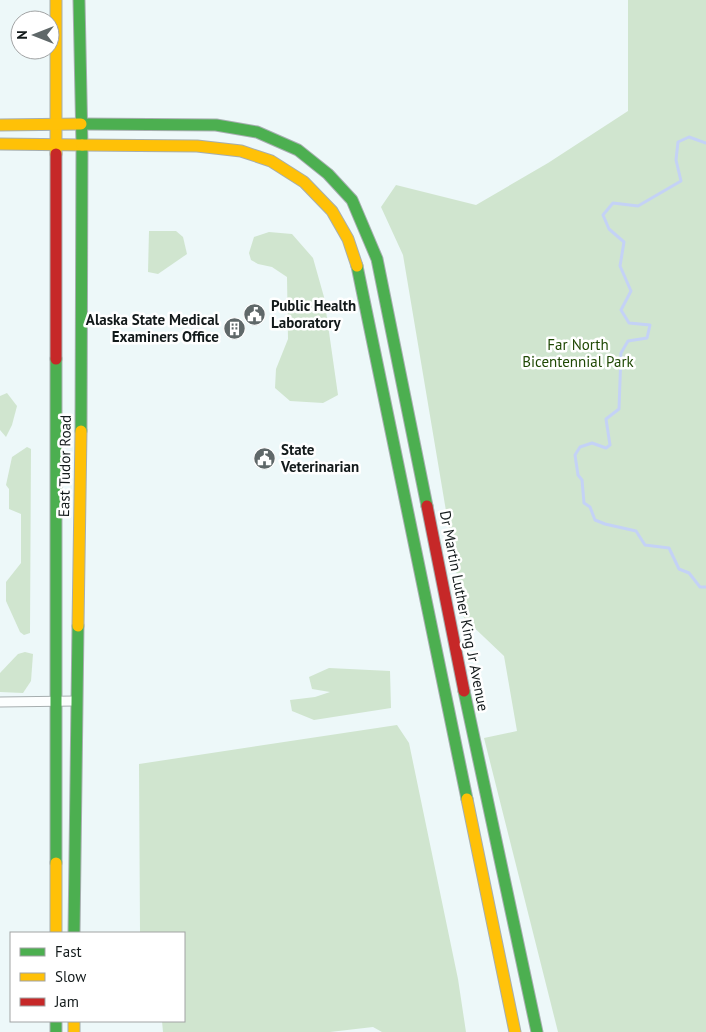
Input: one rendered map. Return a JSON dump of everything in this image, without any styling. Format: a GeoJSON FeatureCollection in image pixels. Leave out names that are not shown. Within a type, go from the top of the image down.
{"type":"FeatureCollection","features":[{"type":"Feature","properties":{"kind":"street","name":"East Tudor Road"},"geometry":{"type":"LineString","coordinates":[[56,0],[56,932]]}},
{"type":"Feature","properties":{"kind":"street","name":"East Tudor Road"},"geometry":{"type":"LineString","coordinates":[[74,932],[81,412],[82,145],[79,0]]}},
{"type":"Feature","properties":{"kind":"street","name":"Dr Martin Luther King Jr Avenue"},"geometry":{"type":"LineString","coordinates":[[0,125],[56,125],[98,122],[216,125],[257,132],[298,150],[328,174],[352,200],[377,259],[466,698],[537,1032]]}},
{"type":"Feature","properties":{"kind":"street"},"geometry":{"type":"LineString","coordinates":[[0,144],[197,146],[241,151],[271,161],[304,182],[332,211],[348,239],[358,269],[515,1032]]}},
{"type":"Feature","properties":{"kind":"street"},"geometry":{"type":"LineString","coordinates":[[0,702],[76,701]]}},
{"type":"Feature","properties":{"kind":"green space","name":"Far North Bicentennial Park"},"geometry":{"type":"Polygon","coordinates":[[[628,0],[706,0],[706,1032],[558,1032],[484,738],[517,731],[504,656],[464,618],[403,255],[381,207],[396,185],[476,205],[548,163],[628,111],[628,0]]]}},
{"type":"Feature","properties":{"kind":"green space"},"geometry":{"type":"Polygon","coordinates":[[[149,231],[176,231],[183,237],[187,254],[158,274],[148,272],[149,231]]]}},
{"type":"Feature","properties":{"kind":"green space"},"geometry":{"type":"Polygon","coordinates":[[[269,232],[292,234],[313,258],[324,297],[338,395],[323,403],[290,401],[275,388],[276,369],[288,339],[287,277],[272,267],[258,264],[251,260],[249,253],[254,237],[269,232]]]}},
{"type":"Feature","properties":{"kind":"green space"},"geometry":{"type":"Polygon","coordinates":[[[7,393],[17,406],[12,425],[6,437],[0,430],[0,396],[7,393]]]}},
{"type":"Feature","properties":{"kind":"green space"},"geometry":{"type":"Polygon","coordinates":[[[27,447],[31,449],[30,633],[24,635],[20,632],[6,601],[6,582],[21,563],[21,514],[9,509],[9,489],[6,485],[12,457],[27,447]]]}},
{"type":"Feature","properties":{"kind":"green space"},"geometry":{"type":"Polygon","coordinates":[[[25,652],[33,654],[31,681],[23,693],[0,692],[0,673],[18,654],[25,652]]]}},
{"type":"Feature","properties":{"kind":"green space"},"geometry":{"type":"Polygon","coordinates":[[[329,668],[390,671],[391,708],[314,720],[292,711],[290,700],[315,697],[330,692],[312,689],[309,677],[329,668]]]}},
{"type":"Feature","properties":{"kind":"green space"},"geometry":{"type":"Polygon","coordinates":[[[397,725],[409,743],[458,979],[466,1032],[382,1032],[373,1027],[330,1032],[163,1032],[162,1022],[185,1022],[185,932],[140,932],[139,764],[397,725]]]}},
{"type":"Feature","properties":{"kind":"waterway"},"geometry":{"type":"LineString","coordinates":[[706,143],[689,137],[678,142],[676,160],[681,181],[638,206],[613,203],[603,215],[609,229],[624,242],[620,266],[631,291],[621,310],[629,323],[650,325],[647,338],[628,341],[621,353],[619,409],[606,419],[610,445],[606,448],[592,443],[580,447],[575,455],[578,475],[582,480],[584,503],[590,507],[595,520],[636,531],[645,545],[669,548],[679,569],[689,573],[700,587],[706,587]]}},
{"type":"Feature","properties":{"kind":"traffic: fast"},"geometry":{"type":"LineString","coordinates":[[79,0],[82,145],[81,431]]}},
{"type":"Feature","properties":{"kind":"traffic: fast"},"geometry":{"type":"LineString","coordinates":[[81,124],[216,125],[257,132],[298,150],[328,174],[352,200],[377,259],[427,506]]}},
{"type":"Feature","properties":{"kind":"traffic: fast"},"geometry":{"type":"LineString","coordinates":[[357,266],[467,799]]}},
{"type":"Feature","properties":{"kind":"traffic: fast"},"geometry":{"type":"LineString","coordinates":[[56,359],[56,863]]}},
{"type":"Feature","properties":{"kind":"traffic: fast"},"geometry":{"type":"LineString","coordinates":[[74,932],[78,626]]}},
{"type":"Feature","properties":{"kind":"traffic: fast"},"geometry":{"type":"LineString","coordinates":[[464,691],[537,1032]]}},
{"type":"Feature","properties":{"kind":"traffic: fast"},"geometry":{"type":"LineString","coordinates":[[56,1022],[56,1032]]}},
{"type":"Feature","properties":{"kind":"traffic: slow"},"geometry":{"type":"LineString","coordinates":[[56,0],[56,154]]}},
{"type":"Feature","properties":{"kind":"traffic: slow"},"geometry":{"type":"LineString","coordinates":[[0,125],[81,124]]}},
{"type":"Feature","properties":{"kind":"traffic: slow"},"geometry":{"type":"LineString","coordinates":[[0,144],[82,145]]}},
{"type":"Feature","properties":{"kind":"traffic: slow"},"geometry":{"type":"LineString","coordinates":[[82,145],[197,146],[241,151],[271,161],[304,182],[332,211],[348,239],[357,266]]}},
{"type":"Feature","properties":{"kind":"traffic: slow"},"geometry":{"type":"LineString","coordinates":[[78,626],[81,431]]}},
{"type":"Feature","properties":{"kind":"traffic: slow"},"geometry":{"type":"LineString","coordinates":[[467,799],[515,1032]]}},
{"type":"Feature","properties":{"kind":"traffic: slow"},"geometry":{"type":"LineString","coordinates":[[56,863],[56,932]]}},
{"type":"Feature","properties":{"kind":"traffic: slow"},"geometry":{"type":"LineString","coordinates":[[74,1022],[74,1032]]}},
{"type":"Feature","properties":{"kind":"traffic: jam"},"geometry":{"type":"LineString","coordinates":[[56,154],[56,359]]}},
{"type":"Feature","properties":{"kind":"traffic: jam"},"geometry":{"type":"LineString","coordinates":[[427,506],[464,691]]}},
{"type":"Feature","properties":{"kind":"place","name":"Public Health Laboratory"},"geometry":{"type":"Point","coordinates":[255,315]}},
{"type":"Feature","properties":{"kind":"place","name":"Alaska State Medical Examiners Office"},"geometry":{"type":"Point","coordinates":[235,329]}},
{"type":"Feature","properties":{"kind":"place","name":"State Veterinarian"},"geometry":{"type":"Point","coordinates":[265,459]}}]}
